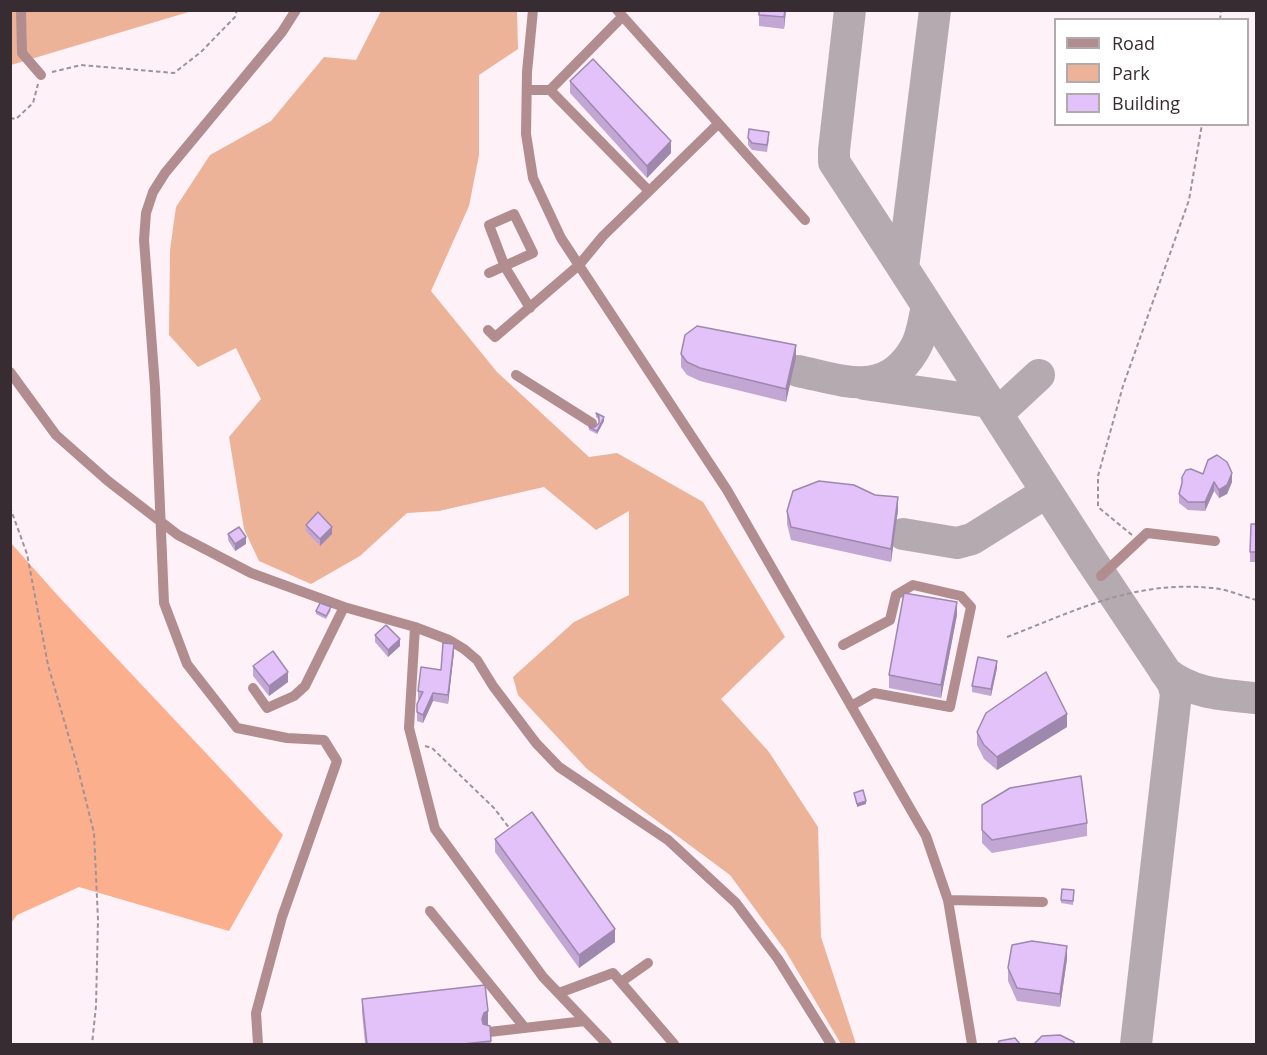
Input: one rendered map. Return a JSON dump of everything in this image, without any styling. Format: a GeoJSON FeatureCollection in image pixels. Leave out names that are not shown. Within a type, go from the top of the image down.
{"type":"FeatureCollection","features":[{"type":"Feature","properties":{"kind":"street"},"geometry":{"type":"LineString","coordinates":[[21,10],[22,53],[41,75]]}},
{"type":"Feature","properties":{"kind":"street"},"geometry":{"type":"LineString","coordinates":[[258,1044],[256,1012],[282,917],[337,761],[324,740],[287,738],[237,728],[187,664],[164,603],[155,387],[144,240],[146,213],[153,192],[165,173],[282,32],[296,10]]}},
{"type":"Feature","properties":{"kind":"street"},"geometry":{"type":"LineString","coordinates":[[533,10],[526,134],[533,178],[561,238],[727,490],[927,836],[948,900],[972,1044]]}},
{"type":"Feature","properties":{"kind":"street"},"geometry":{"type":"LineString","coordinates":[[550,90],[619,14],[805,220]]}},
{"type":"Feature","properties":{"kind":"street"},"geometry":{"type":"LineString","coordinates":[[527,90],[550,90],[649,191]]}},
{"type":"Feature","properties":{"kind":"street"},"geometry":{"type":"LineString","coordinates":[[488,330],[495,337],[579,265],[603,236],[718,124]]}},
{"type":"Feature","properties":{"kind":"street"},"geometry":{"type":"LineString","coordinates":[[489,273],[504,267],[533,253],[514,214],[489,225],[504,267],[530,308]]}},
{"type":"Feature","properties":{"kind":"street"},"geometry":{"type":"LineString","coordinates":[[10,372],[56,435],[108,481],[178,535],[251,573],[344,607],[415,627],[449,640],[477,660],[493,686],[530,735],[560,767],[668,840],[736,903],[777,959],[831,1044]]}},
{"type":"Feature","properties":{"kind":"street"},"geometry":{"type":"LineString","coordinates":[[516,375],[592,423]]}},
{"type":"Feature","properties":{"kind":"street"},"geometry":{"type":"LineString","coordinates":[[1101,576],[1147,533],[1215,541]]}},
{"type":"Feature","properties":{"kind":"street"},"geometry":{"type":"LineString","coordinates":[[843,645],[890,620],[896,595],[913,585],[961,596],[970,607],[950,707],[874,693],[851,705]]}},
{"type":"Feature","properties":{"kind":"street"},"geometry":{"type":"LineString","coordinates":[[253,688],[267,708],[294,696],[305,686],[344,607]]}},
{"type":"Feature","properties":{"kind":"street"},"geometry":{"type":"LineString","coordinates":[[415,627],[409,728],[435,829],[543,976],[607,1044]]}},
{"type":"Feature","properties":{"kind":"street"},"geometry":{"type":"LineString","coordinates":[[948,900],[1043,902]]}},
{"type":"Feature","properties":{"kind":"street"},"geometry":{"type":"LineString","coordinates":[[430,911],[525,1028]]}},
{"type":"Feature","properties":{"kind":"street"},"geometry":{"type":"LineString","coordinates":[[621,982],[648,963]]}},
{"type":"Feature","properties":{"kind":"street"},"geometry":{"type":"LineString","coordinates":[[559,993],[613,973],[674,1044]]}},
{"type":"Feature","properties":{"kind":"street"},"geometry":{"type":"LineString","coordinates":[[489,1032],[585,1021]]}},
{"type":"Feature","properties":{"kind":"path"},"geometry":{"type":"LineString","coordinates":[[10,118],[16,119],[33,103],[41,75],[81,65],[174,73],[201,52],[235,17],[237,10]]}},
{"type":"Feature","properties":{"kind":"path"},"geometry":{"type":"LineString","coordinates":[[1138,541],[1098,507],[1098,476],[1123,386],[1189,200],[1202,126]]}},
{"type":"Feature","properties":{"kind":"path"},"geometry":{"type":"LineString","coordinates":[[10,507],[27,554],[48,664],[94,833],[98,920],[96,1006],[92,1044]]}},
{"type":"Feature","properties":{"kind":"path"},"geometry":{"type":"LineString","coordinates":[[1007,637],[1114,596],[1161,587],[1213,588],[1257,600]]}},
{"type":"Feature","properties":{"kind":"path"},"geometry":{"type":"LineString","coordinates":[[413,744],[432,748],[494,808],[511,830]]}},
{"type":"Feature","properties":{"kind":"green space"},"geometry":{"type":"Polygon","coordinates":[[[11,11],[192,11],[11,65],[11,11]]]}},
{"type":"Feature","properties":{"kind":"green space"},"geometry":{"type":"Polygon","coordinates":[[[381,11],[517,11],[518,49],[479,75],[479,155],[469,206],[431,291],[497,372],[589,457],[617,453],[703,502],[785,637],[721,699],[769,752],[818,827],[821,937],[856,1044],[841,1044],[785,950],[730,875],[587,769],[518,695],[513,677],[574,622],[629,595],[629,511],[596,530],[544,487],[439,511],[407,513],[360,556],[311,584],[259,561],[244,529],[229,437],[261,399],[236,348],[198,367],[169,335],[170,250],[176,207],[210,155],[271,121],[324,57],[356,60],[381,11]]]}},
{"type":"Feature","properties":{"kind":"shaded area"},"geometry":{"type":"Polygon","coordinates":[[[10,542],[283,835],[229,931],[79,887],[17,915],[11,923],[10,542]]]}},
{"type":"Feature","properties":{"kind":"building"},"geometry":{"type":"Polygon","coordinates":[[[759,10],[785,10],[784,17],[759,15],[759,10]]]}},
{"type":"Feature","properties":{"kind":"building"},"geometry":{"type":"Polygon","coordinates":[[[593,59],[671,141],[647,166],[570,81],[593,59]]]}},
{"type":"Feature","properties":{"kind":"building"},"geometry":{"type":"Polygon","coordinates":[[[749,129],[769,132],[767,145],[752,143],[748,138],[749,129]]]}},
{"type":"Feature","properties":{"kind":"building"},"geometry":{"type":"Polygon","coordinates":[[[697,326],[796,345],[786,389],[700,368],[687,362],[681,354],[685,335],[697,326]]]}},
{"type":"Feature","properties":{"kind":"building"},"geometry":{"type":"Polygon","coordinates":[[[596,413],[604,417],[597,431],[589,427],[595,427],[599,423],[596,413]]]}},
{"type":"Feature","properties":{"kind":"building"},"geometry":{"type":"Polygon","coordinates":[[[1217,455],[1227,462],[1232,473],[1227,485],[1219,490],[1214,482],[1205,502],[1188,502],[1179,494],[1182,477],[1186,470],[1191,469],[1203,474],[1208,460],[1217,455]]]}},
{"type":"Feature","properties":{"kind":"building"},"geometry":{"type":"Polygon","coordinates":[[[819,481],[854,485],[875,495],[898,497],[891,549],[791,527],[787,511],[793,491],[819,481]]]}},
{"type":"Feature","properties":{"kind":"building"},"geometry":{"type":"Polygon","coordinates":[[[318,512],[332,527],[320,539],[306,525],[318,512]]]}},
{"type":"Feature","properties":{"kind":"building"},"geometry":{"type":"Polygon","coordinates":[[[1251,524],[1257,524],[1257,552],[1250,552],[1251,524]]]}},
{"type":"Feature","properties":{"kind":"building"},"geometry":{"type":"Polygon","coordinates":[[[239,527],[246,537],[235,544],[228,534],[239,527]]]}},
{"type":"Feature","properties":{"kind":"building"},"geometry":{"type":"Polygon","coordinates":[[[904,593],[957,602],[941,685],[889,675],[904,593]]]}},
{"type":"Feature","properties":{"kind":"building"},"geometry":{"type":"Polygon","coordinates":[[[320,603],[331,607],[326,616],[316,611],[320,603]]]}},
{"type":"Feature","properties":{"kind":"building"},"geometry":{"type":"Polygon","coordinates":[[[386,625],[400,639],[388,650],[375,635],[386,625]]]}},
{"type":"Feature","properties":{"kind":"building"},"geometry":{"type":"Polygon","coordinates":[[[443,643],[454,644],[448,695],[433,693],[423,715],[417,712],[417,704],[423,692],[418,691],[421,667],[441,670],[443,643]]]}},
{"type":"Feature","properties":{"kind":"building"},"geometry":{"type":"Polygon","coordinates":[[[273,651],[288,672],[269,686],[253,666],[273,651]]]}},
{"type":"Feature","properties":{"kind":"building"},"geometry":{"type":"Polygon","coordinates":[[[978,657],[997,661],[991,689],[972,686],[978,657]]]}},
{"type":"Feature","properties":{"kind":"building"},"geometry":{"type":"Polygon","coordinates":[[[1046,672],[1067,714],[997,757],[984,745],[977,732],[986,713],[1046,672]]]}},
{"type":"Feature","properties":{"kind":"building"},"geometry":{"type":"Polygon","coordinates":[[[1081,776],[1087,823],[992,840],[982,830],[982,805],[1010,788],[1081,776]]]}},
{"type":"Feature","properties":{"kind":"building"},"geometry":{"type":"Polygon","coordinates":[[[863,790],[866,801],[857,804],[854,793],[863,790]]]}},
{"type":"Feature","properties":{"kind":"building"},"geometry":{"type":"Polygon","coordinates":[[[532,812],[615,929],[579,955],[495,839],[532,812]]]}},
{"type":"Feature","properties":{"kind":"building"},"geometry":{"type":"Polygon","coordinates":[[[1062,889],[1074,890],[1073,901],[1061,900],[1062,889]]]}},
{"type":"Feature","properties":{"kind":"building"},"geometry":{"type":"Polygon","coordinates":[[[1032,941],[1067,946],[1060,994],[1017,988],[1008,968],[1012,945],[1032,941]]]}},
{"type":"Feature","properties":{"kind":"building"},"geometry":{"type":"Polygon","coordinates":[[[485,985],[488,1011],[484,1013],[482,1019],[483,1024],[490,1026],[491,1041],[463,1044],[367,1044],[362,999],[485,985]]]}},
{"type":"Feature","properties":{"kind":"building"},"geometry":{"type":"Polygon","coordinates":[[[1060,1035],[1074,1044],[1034,1044],[1042,1036],[1060,1035]]]}},
{"type":"Feature","properties":{"kind":"building"},"geometry":{"type":"Polygon","coordinates":[[[1015,1038],[1020,1044],[998,1044],[999,1041],[1015,1038]]]}},
{"type":"Feature","properties":{"kind":"taxiway"},"geometry":{"type":"LineString","coordinates":[[850,10],[834,162],[903,268]]}},
{"type":"Feature","properties":{"kind":"taxiway"},"geometry":{"type":"LineString","coordinates":[[935,10],[903,268],[1173,683],[1176,694],[1136,1044]]}},
{"type":"Feature","properties":{"kind":"taxiway"},"geometry":{"type":"LineString","coordinates":[[798,371],[862,382],[876,381],[890,375],[902,365],[917,345],[927,306]]}},
{"type":"Feature","properties":{"kind":"taxiway"},"geometry":{"type":"LineString","coordinates":[[997,414],[1039,375]]}},
{"type":"Feature","properties":{"kind":"taxiway"},"geometry":{"type":"LineString","coordinates":[[864,384],[989,402]]}},
{"type":"Feature","properties":{"kind":"taxiway"},"geometry":{"type":"LineString","coordinates":[[903,534],[957,543],[972,539],[1047,492]]}},
{"type":"Feature","properties":{"kind":"taxiway"},"geometry":{"type":"LineString","coordinates":[[1165,672],[1197,689],[1256,698]]}}]}
